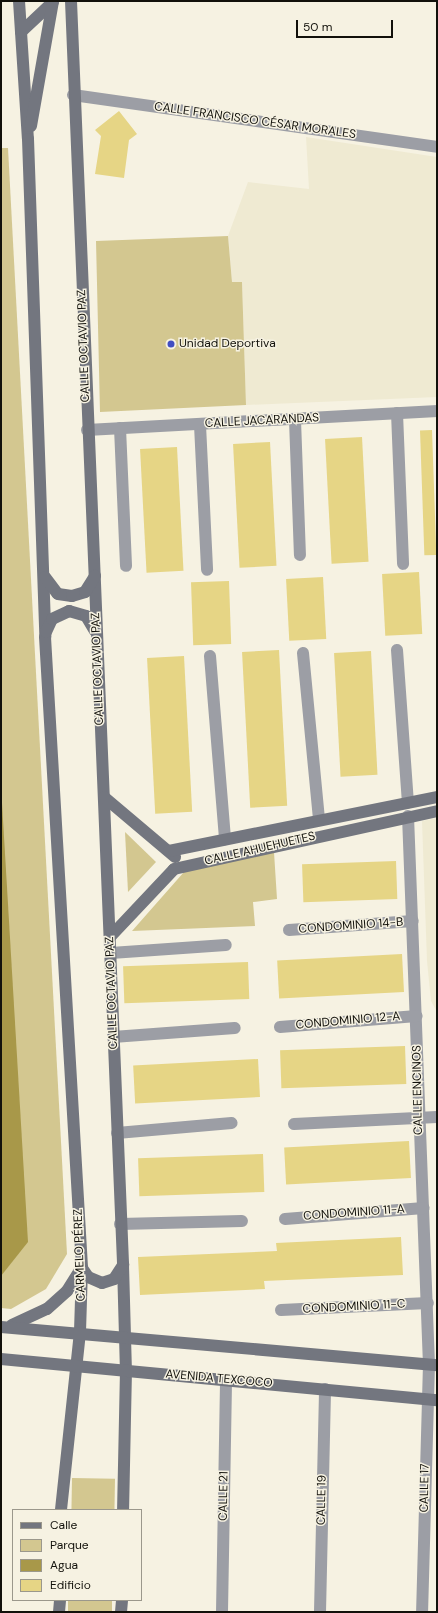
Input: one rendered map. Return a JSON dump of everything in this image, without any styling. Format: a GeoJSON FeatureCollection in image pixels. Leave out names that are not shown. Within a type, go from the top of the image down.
{"type":"FeatureCollection","features":[{"type":"Feature","properties":{"kind":"street"},"geometry":{"type":"LineString","coordinates":[[19,1],[28,139],[45,577],[45,637]]}},
{"type":"Feature","properties":{"kind":"street"},"geometry":{"type":"LineString","coordinates":[[21,32],[53,1]]}},
{"type":"Feature","properties":{"kind":"street"},"geometry":{"type":"LineString","coordinates":[[28,139],[53,1]]}},
{"type":"Feature","properties":{"kind":"street","name":"CALLE OCTAVIO PAZ"},"geometry":{"type":"LineString","coordinates":[[70,5],[87,430],[95,575],[96,632],[111,953],[120,1224],[126,1337]]}},
{"type":"Feature","properties":{"kind":"street","name":"CALLE FRANCISCO CÉSAR MORALES"},"geometry":{"type":"LineString","coordinates":[[73,95],[437,148]]}},
{"type":"Feature","properties":{"kind":"street","name":"CALLE JACARANDAS"},"geometry":{"type":"LineString","coordinates":[[87,430],[295,420],[437,411]]}},
{"type":"Feature","properties":{"kind":"street"},"geometry":{"type":"LineString","coordinates":[[397,413],[403,564]]}},
{"type":"Feature","properties":{"kind":"street"},"geometry":{"type":"LineString","coordinates":[[295,420],[300,555]]}},
{"type":"Feature","properties":{"kind":"street"},"geometry":{"type":"LineString","coordinates":[[200,425],[207,570]]}},
{"type":"Feature","properties":{"kind":"street"},"geometry":{"type":"LineString","coordinates":[[120,428],[126,566]]}},
{"type":"Feature","properties":{"kind":"street"},"geometry":{"type":"LineString","coordinates":[[45,577],[58,594],[72,596],[85,592],[95,575]]}},
{"type":"Feature","properties":{"kind":"street"},"geometry":{"type":"LineString","coordinates":[[45,637],[52,620],[69,611],[86,616],[96,632]]}},
{"type":"Feature","properties":{"kind":"street","name":"CARMELO PÉREZ"},"geometry":{"type":"LineString","coordinates":[[45,637],[82,1268],[80,1332],[61,1509]]}},
{"type":"Feature","properties":{"kind":"street"},"geometry":{"type":"LineString","coordinates":[[397,650],[408,803]]}},
{"type":"Feature","properties":{"kind":"street"},"geometry":{"type":"LineString","coordinates":[[303,653],[319,818]]}},
{"type":"Feature","properties":{"kind":"street"},"geometry":{"type":"LineString","coordinates":[[210,656],[225,839]]}},
{"type":"Feature","properties":{"kind":"street"},"geometry":{"type":"LineString","coordinates":[[104,797],[169,851],[176,860],[174,868],[110,937]]}},
{"type":"Feature","properties":{"kind":"street","name":"CALLE AHUEHUETES"},"geometry":{"type":"LineString","coordinates":[[169,851],[319,818],[437,797]]}},
{"type":"Feature","properties":{"kind":"street","name":"CALLE AHUEHUETES"},"geometry":{"type":"LineString","coordinates":[[174,868],[408,816],[437,811]]}},
{"type":"Feature","properties":{"kind":"street","name":"CALLE ENCINOS"},"geometry":{"type":"LineString","coordinates":[[408,816],[417,1016],[418,1118],[428,1303],[433,1365]]}},
{"type":"Feature","properties":{"kind":"street","name":"CONDOMINIO 14-B"},"geometry":{"type":"LineString","coordinates":[[289,930],[413,921]]}},
{"type":"Feature","properties":{"kind":"street"},"geometry":{"type":"LineString","coordinates":[[111,953],[226,945]]}},
{"type":"Feature","properties":{"kind":"street","name":"CONDOMINIO 12-A"},"geometry":{"type":"LineString","coordinates":[[280,1026],[417,1016]]}},
{"type":"Feature","properties":{"kind":"street"},"geometry":{"type":"LineString","coordinates":[[113,1036],[235,1028]]}},
{"type":"Feature","properties":{"kind":"street"},"geometry":{"type":"LineString","coordinates":[[294,1124],[437,1118]]}},
{"type":"Feature","properties":{"kind":"street"},"geometry":{"type":"LineString","coordinates":[[117,1133],[232,1123]]}},
{"type":"Feature","properties":{"kind":"street","name":"CONDOMINIO 11-A"},"geometry":{"type":"LineString","coordinates":[[285,1219],[424,1208]]}},
{"type":"Feature","properties":{"kind":"street"},"geometry":{"type":"LineString","coordinates":[[120,1224],[242,1221]]}},
{"type":"Feature","properties":{"kind":"street"},"geometry":{"type":"LineString","coordinates":[[3,1327],[27,1320],[47,1309],[67,1291],[82,1268],[88,1277],[102,1283],[118,1276],[123,1265]]}},
{"type":"Feature","properties":{"kind":"street","name":"CONDOMINIO 11-C"},"geometry":{"type":"LineString","coordinates":[[281,1310],[428,1303]]}},
{"type":"Feature","properties":{"kind":"street"},"geometry":{"type":"LineString","coordinates":[[3,1327],[80,1332],[433,1365]]}},
{"type":"Feature","properties":{"kind":"street"},"geometry":{"type":"LineString","coordinates":[[124,1509],[126,1337]]}},
{"type":"Feature","properties":{"kind":"street","name":"AVENIDA TEXCOCO"},"geometry":{"type":"LineString","coordinates":[[1,1359],[432,1400]]}},
{"type":"Feature","properties":{"kind":"street","name":"CALLE 17"},"geometry":{"type":"LineString","coordinates":[[422,1612],[433,1365]]}},
{"type":"Feature","properties":{"kind":"street","name":"CALLE 21"},"geometry":{"type":"LineString","coordinates":[[222,1612],[226,1380]]}},
{"type":"Feature","properties":{"kind":"street","name":"CALLE 19"},"geometry":{"type":"LineString","coordinates":[[320,1612],[325,1389]]}},
{"type":"Feature","properties":{"kind":"street"},"geometry":{"type":"LineString","coordinates":[[59,1612],[60,1601]]}},
{"type":"Feature","properties":{"kind":"street"},"geometry":{"type":"LineString","coordinates":[[122,1601],[122,1612]]}},
{"type":"Feature","properties":{"kind":"shaded area"},"geometry":{"type":"Polygon","coordinates":[[[306,137],[437,157],[437,397],[246,405],[242,282],[232,282],[228,236],[248,182],[309,189],[306,137]]]}},
{"type":"Feature","properties":{"kind":"shaded area"},"geometry":{"type":"Polygon","coordinates":[[[437,818],[437,1012],[431,1001],[427,961],[422,821],[437,818]]]}},
{"type":"Feature","properties":{"kind":"green space"},"geometry":{"type":"Polygon","coordinates":[[[1,148],[8,148],[67,1254],[46,1289],[11,1309],[1,1308],[1,148]]]}},
{"type":"Feature","properties":{"kind":"green space","name":"Unidad Deportiva"},"geometry":{"type":"Polygon","coordinates":[[[228,236],[232,282],[242,282],[246,405],[100,412],[96,241],[228,236]]]}},
{"type":"Feature","properties":{"kind":"green space"},"geometry":{"type":"Polygon","coordinates":[[[125,832],[156,862],[128,892],[125,832]]]}},
{"type":"Feature","properties":{"kind":"green space"},"geometry":{"type":"Polygon","coordinates":[[[274,852],[277,899],[253,902],[255,926],[132,931],[184,872],[274,852]]]}},
{"type":"Feature","properties":{"kind":"green space"},"geometry":{"type":"Polygon","coordinates":[[[72,1478],[115,1479],[114,1509],[71,1509],[72,1478]]]}},
{"type":"Feature","properties":{"kind":"green space"},"geometry":{"type":"Polygon","coordinates":[[[68,1601],[112,1601],[112,1612],[68,1612],[68,1601]]]}},
{"type":"Feature","properties":{"kind":"water"},"geometry":{"type":"Polygon","coordinates":[[[1,786],[28,1242],[1,1276],[1,786]]]}},
{"type":"Feature","properties":{"kind":"building"},"geometry":{"type":"Polygon","coordinates":[[[119,111],[137,134],[129,140],[124,178],[95,174],[101,136],[95,130],[119,111]]]}},
{"type":"Feature","properties":{"kind":"building"},"geometry":{"type":"Polygon","coordinates":[[[420,430],[432,430],[436,555],[424,555],[420,430]]]}},
{"type":"Feature","properties":{"kind":"building"},"geometry":{"type":"Polygon","coordinates":[[[362,437],[369,562],[332,564],[325,439],[362,437]]]}},
{"type":"Feature","properties":{"kind":"building"},"geometry":{"type":"Polygon","coordinates":[[[270,442],[276,566],[240,568],[233,444],[270,442]]]}},
{"type":"Feature","properties":{"kind":"building"},"geometry":{"type":"Polygon","coordinates":[[[177,447],[183,571],[147,573],[140,449],[177,447]]]}},
{"type":"Feature","properties":{"kind":"building"},"geometry":{"type":"Polygon","coordinates":[[[419,572],[422,634],[385,636],[382,574],[419,572]]]}},
{"type":"Feature","properties":{"kind":"building"},"geometry":{"type":"Polygon","coordinates":[[[323,577],[326,639],[289,641],[286,579],[323,577]]]}},
{"type":"Feature","properties":{"kind":"building"},"geometry":{"type":"Polygon","coordinates":[[[229,581],[231,644],[193,645],[191,582],[229,581]]]}},
{"type":"Feature","properties":{"kind":"building"},"geometry":{"type":"Polygon","coordinates":[[[279,650],[287,806],[250,808],[242,652],[279,650]]]}},
{"type":"Feature","properties":{"kind":"building"},"geometry":{"type":"Polygon","coordinates":[[[371,651],[377,775],[341,777],[334,653],[371,651]]]}},
{"type":"Feature","properties":{"kind":"building"},"geometry":{"type":"Polygon","coordinates":[[[184,656],[192,812],[155,814],[147,658],[184,656]]]}},
{"type":"Feature","properties":{"kind":"building"},"geometry":{"type":"Polygon","coordinates":[[[396,861],[397,899],[303,902],[302,864],[396,861]]]}},
{"type":"Feature","properties":{"kind":"building"},"geometry":{"type":"Polygon","coordinates":[[[402,954],[404,992],[279,998],[277,961],[402,954]]]}},
{"type":"Feature","properties":{"kind":"building"},"geometry":{"type":"Polygon","coordinates":[[[248,962],[249,999],[124,1003],[123,966],[248,962]]]}},
{"type":"Feature","properties":{"kind":"building"},"geometry":{"type":"Polygon","coordinates":[[[405,1046],[406,1084],[281,1088],[280,1050],[405,1046]]]}},
{"type":"Feature","properties":{"kind":"building"},"geometry":{"type":"Polygon","coordinates":[[[258,1059],[260,1097],[135,1103],[133,1066],[258,1059]]]}},
{"type":"Feature","properties":{"kind":"building"},"geometry":{"type":"Polygon","coordinates":[[[409,1141],[411,1178],[286,1184],[284,1148],[409,1141]]]}},
{"type":"Feature","properties":{"kind":"building"},"geometry":{"type":"Polygon","coordinates":[[[263,1154],[264,1192],[139,1196],[138,1158],[263,1154]]]}},
{"type":"Feature","properties":{"kind":"building"},"geometry":{"type":"Polygon","coordinates":[[[401,1237],[403,1275],[264,1281],[265,1289],[140,1295],[138,1257],[277,1251],[276,1243],[401,1237]]]}},
{"type":"Feature","properties":{"kind":"place","name":"Unidad Deportiva"},"geometry":{"type":"Point","coordinates":[171,344]}}]}
